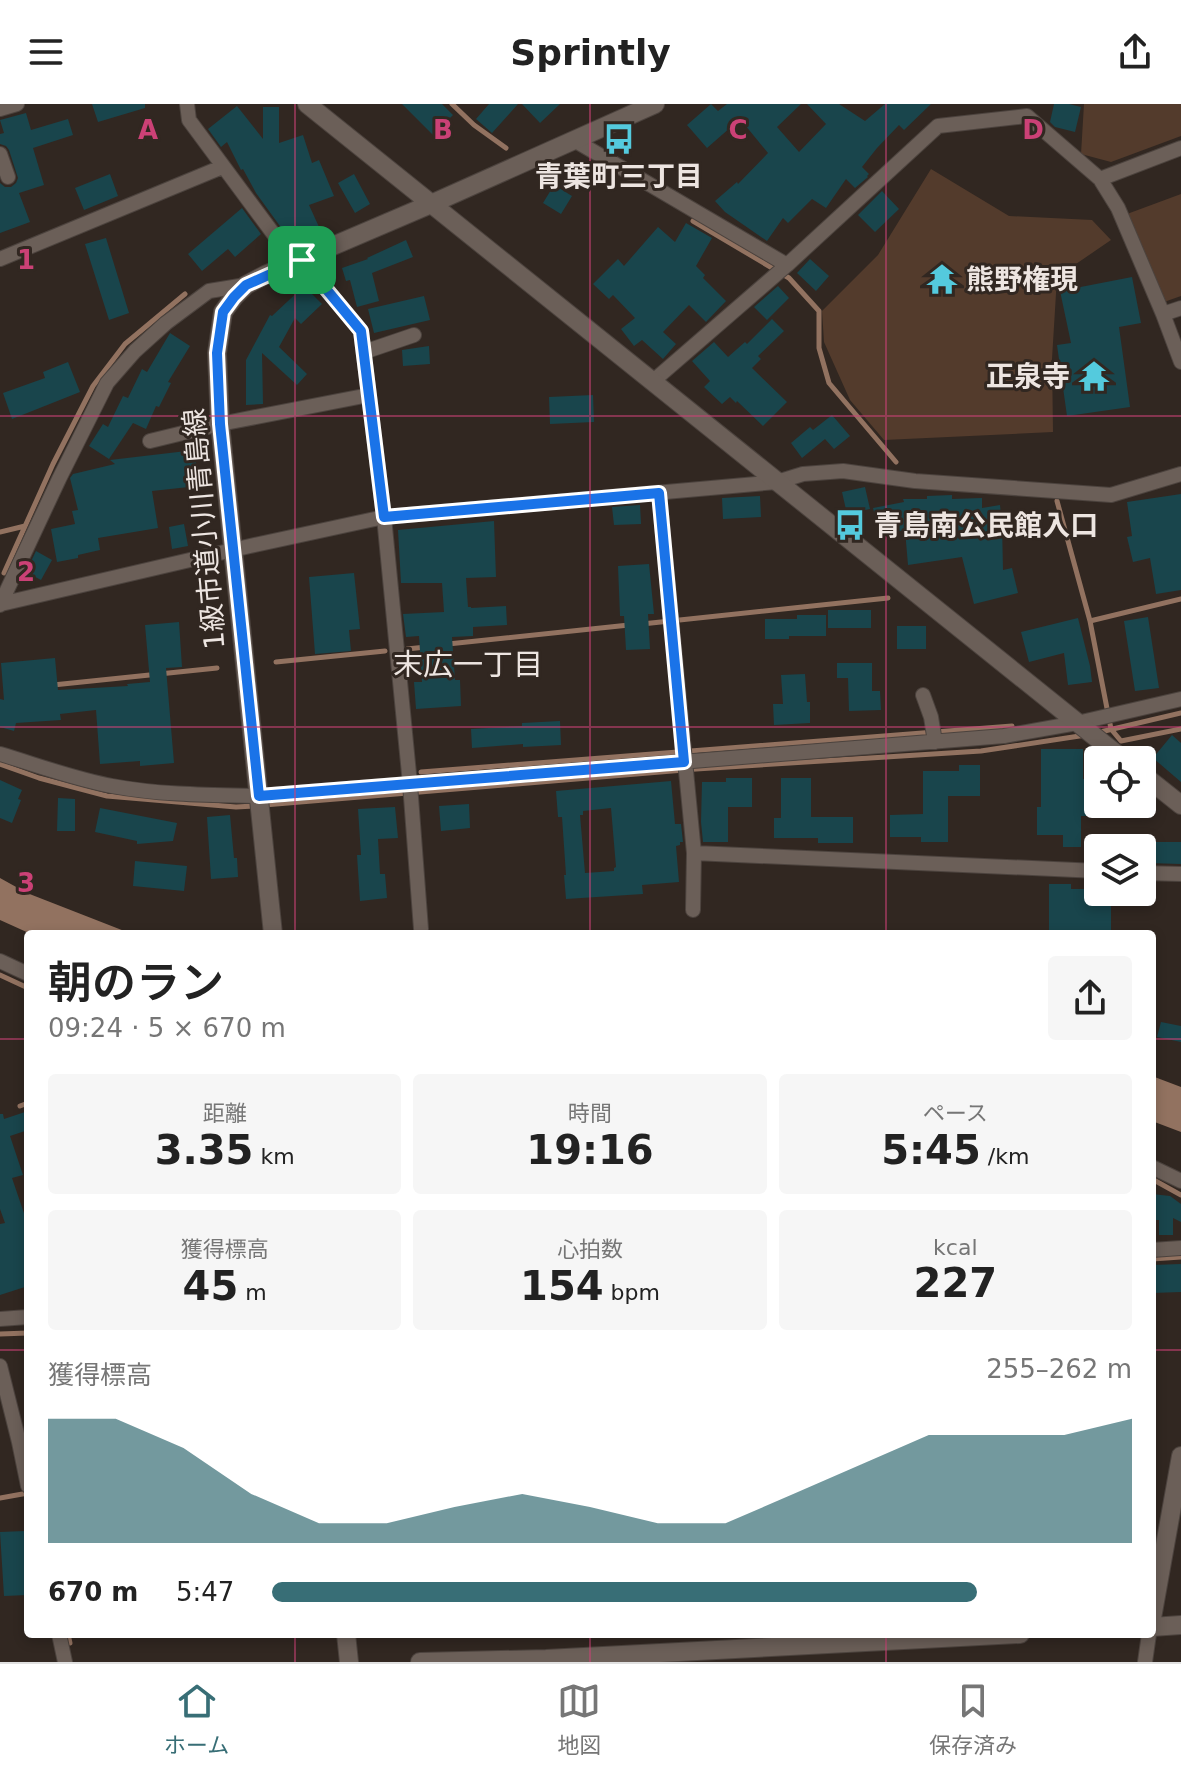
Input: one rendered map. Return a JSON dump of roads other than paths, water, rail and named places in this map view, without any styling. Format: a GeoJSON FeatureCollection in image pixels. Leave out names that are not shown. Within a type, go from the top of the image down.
{"type":"FeatureCollection","features":[{"type":"Feature","properties":{"kind":"street"},"geometry":{"type":"LineString","coordinates":[[0,109],[17,104]]}},
{"type":"Feature","properties":{"kind":"street"},"geometry":{"type":"LineString","coordinates":[[187,104],[189,120],[222,167],[298,262],[361,331],[384,517],[421,929]]}},
{"type":"Feature","properties":{"kind":"street"},"geometry":{"type":"LineString","coordinates":[[307,104],[1106,746]]}},
{"type":"Feature","properties":{"kind":"street","name":"1級市道小川青島線"},"geometry":{"type":"LineString","coordinates":[[273,930],[220,424],[217,353],[223,312],[246,285],[655,104]]}},
{"type":"Feature","properties":{"kind":"street"},"geometry":{"type":"LineString","coordinates":[[652,382],[787,265],[938,126],[1027,110],[1100,179],[1118,208],[1181,362]]}},
{"type":"Feature","properties":{"kind":"street"},"geometry":{"type":"LineString","coordinates":[[574,140],[787,265]]}},
{"type":"Feature","properties":{"kind":"street"},"geometry":{"type":"LineString","coordinates":[[1100,179],[1181,148]]}},
{"type":"Feature","properties":{"kind":"street"},"geometry":{"type":"LineString","coordinates":[[0,154],[8,177]]}},
{"type":"Feature","properties":{"kind":"street"},"geometry":{"type":"LineString","coordinates":[[0,259],[222,167]]}},
{"type":"Feature","properties":{"kind":"street"},"geometry":{"type":"LineString","coordinates":[[0,605],[107,383],[135,351],[166,323],[209,291],[246,285]]}},
{"type":"Feature","properties":{"kind":"street"},"geometry":{"type":"LineString","coordinates":[[1163,314],[1181,308]]}},
{"type":"Feature","properties":{"kind":"street"},"geometry":{"type":"LineString","coordinates":[[364,352],[414,335]]}},
{"type":"Feature","properties":{"kind":"street"},"geometry":{"type":"LineString","coordinates":[[150,441],[369,395]]}},
{"type":"Feature","properties":{"kind":"street"},"geometry":{"type":"LineString","coordinates":[[0,605],[384,517],[777,482],[803,474],[843,471],[915,481],[1111,495],[1181,474]]}},
{"type":"Feature","properties":{"kind":"street"},"geometry":{"type":"LineString","coordinates":[[659,493],[694,853],[693,910]]}},
{"type":"Feature","properties":{"kind":"street"},"geometry":{"type":"LineString","coordinates":[[923,695],[935,742]]}},
{"type":"Feature","properties":{"kind":"street"},"geometry":{"type":"LineString","coordinates":[[0,754],[110,785],[158,793],[259,796],[410,791],[1004,736],[1181,699]]}},
{"type":"Feature","properties":{"kind":"street"},"geometry":{"type":"LineString","coordinates":[[1156,785],[1181,805]]}},
{"type":"Feature","properties":{"kind":"street"},"geometry":{"type":"LineString","coordinates":[[694,853],[1084,870]]}},
{"type":"Feature","properties":{"kind":"street"},"geometry":{"type":"LineString","coordinates":[[1156,873],[1181,874]]}},
{"type":"Feature","properties":{"kind":"street"},"geometry":{"type":"LineString","coordinates":[[0,961],[24,972]]}},
{"type":"Feature","properties":{"kind":"street"},"geometry":{"type":"LineString","coordinates":[[1156,1169],[1181,1181]]}},
{"type":"Feature","properties":{"kind":"street"},"geometry":{"type":"LineString","coordinates":[[1156,1250],[1181,1248]]}},
{"type":"Feature","properties":{"kind":"street"},"geometry":{"type":"LineString","coordinates":[[0,1319],[24,1317]]}},
{"type":"Feature","properties":{"kind":"street"},"geometry":{"type":"LineString","coordinates":[[0,1366],[24,1466]]}},
{"type":"Feature","properties":{"kind":"street"},"geometry":{"type":"LineString","coordinates":[[1156,1596],[1181,1456]]}},
{"type":"Feature","properties":{"kind":"street"},"geometry":{"type":"LineString","coordinates":[[1156,1627],[1181,1625]]}},
{"type":"Feature","properties":{"kind":"street"},"geometry":{"type":"LineString","coordinates":[[60,1638],[65,1662]]}},
{"type":"Feature","properties":{"kind":"street"},"geometry":{"type":"LineString","coordinates":[[346,1638],[349,1662]]}},
{"type":"Feature","properties":{"kind":"street"},"geometry":{"type":"LineString","coordinates":[[420,1662],[547,1660],[947,1638]]}},
{"type":"Feature","properties":{"kind":"street"},"geometry":{"type":"LineString","coordinates":[[1145,1662],[1148,1638]]}},
{"type":"Feature","properties":{"kind":"waterway"},"geometry":{"type":"LineString","coordinates":[[452,104],[506,148]]}},
{"type":"Feature","properties":{"kind":"waterway"},"geometry":{"type":"LineString","coordinates":[[693,221],[789,278],[819,311],[819,348],[829,383],[896,462]]}},
{"type":"Feature","properties":{"kind":"waterway"},"geometry":{"type":"LineString","coordinates":[[4,573],[53,464],[93,386],[125,344],[185,294]]}},
{"type":"Feature","properties":{"kind":"waterway"},"geometry":{"type":"LineString","coordinates":[[1057,501],[1090,621],[1111,729],[1121,741],[1181,729]]}},
{"type":"Feature","properties":{"kind":"waterway"},"geometry":{"type":"LineString","coordinates":[[0,532],[25,526]]}},
{"type":"Feature","properties":{"kind":"waterway"},"geometry":{"type":"LineString","coordinates":[[642,624],[888,598]]}},
{"type":"Feature","properties":{"kind":"waterway"},"geometry":{"type":"LineString","coordinates":[[1090,621],[1181,599]]}},
{"type":"Feature","properties":{"kind":"waterway"},"geometry":{"type":"LineString","coordinates":[[448,644],[629,625]]}},
{"type":"Feature","properties":{"kind":"waterway"},"geometry":{"type":"LineString","coordinates":[[407,649],[426,647]]}},
{"type":"Feature","properties":{"kind":"waterway"},"geometry":{"type":"LineString","coordinates":[[276,662],[385,651]]}},
{"type":"Feature","properties":{"kind":"waterway"},"geometry":{"type":"LineString","coordinates":[[53,685],[217,668]]}},
{"type":"Feature","properties":{"kind":"waterway"},"geometry":{"type":"LineString","coordinates":[[1096,733],[1181,713]]}},
{"type":"Feature","properties":{"kind":"waterway"},"geometry":{"type":"LineString","coordinates":[[421,772],[1012,726]]}},
{"type":"Feature","properties":{"kind":"waterway"},"geometry":{"type":"LineString","coordinates":[[264,805],[696,769],[981,751],[1086,735]]}},
{"type":"Feature","properties":{"kind":"waterway"},"geometry":{"type":"LineString","coordinates":[[0,764],[107,796],[254,806]]}},
{"type":"Feature","properties":{"kind":"waterway"},"geometry":{"type":"LineString","coordinates":[[0,975],[24,986]]}},
{"type":"Feature","properties":{"kind":"waterway"},"geometry":{"type":"LineString","coordinates":[[20,1106],[24,1104]]}},
{"type":"Feature","properties":{"kind":"waterway"},"geometry":{"type":"LineString","coordinates":[[1156,1181],[1181,1195]]}},
{"type":"Feature","properties":{"kind":"waterway"},"geometry":{"type":"LineString","coordinates":[[1156,1259],[1181,1257]]}},
{"type":"Feature","properties":{"kind":"waterway"},"geometry":{"type":"LineString","coordinates":[[0,1334],[24,1333]]}},
{"type":"Feature","properties":{"kind":"waterway"},"geometry":{"type":"LineString","coordinates":[[0,1498],[24,1494]]}},
{"type":"Feature","properties":{"kind":"waterway"},"geometry":{"type":"LineString","coordinates":[[69,1638],[70,1643]]}},
{"type":"Feature","properties":{"kind":"place","name":"青葉町三丁目"},"geometry":{"type":"Point","coordinates":[619,139]}},
{"type":"Feature","properties":{"kind":"place","name":"熊野権現"},"geometry":{"type":"Point","coordinates":[942,279]}},
{"type":"Feature","properties":{"kind":"place","name":"正泉寺"},"geometry":{"type":"Point","coordinates":[1094,376]}},
{"type":"Feature","properties":{"kind":"place","name":"青島南公民館入口"},"geometry":{"type":"Point","coordinates":[850,525]}},
{"type":"Feature","properties":{"kind":"district","name":"末広一丁目"},"geometry":{"type":"Point","coordinates":[468,665]}}]}
